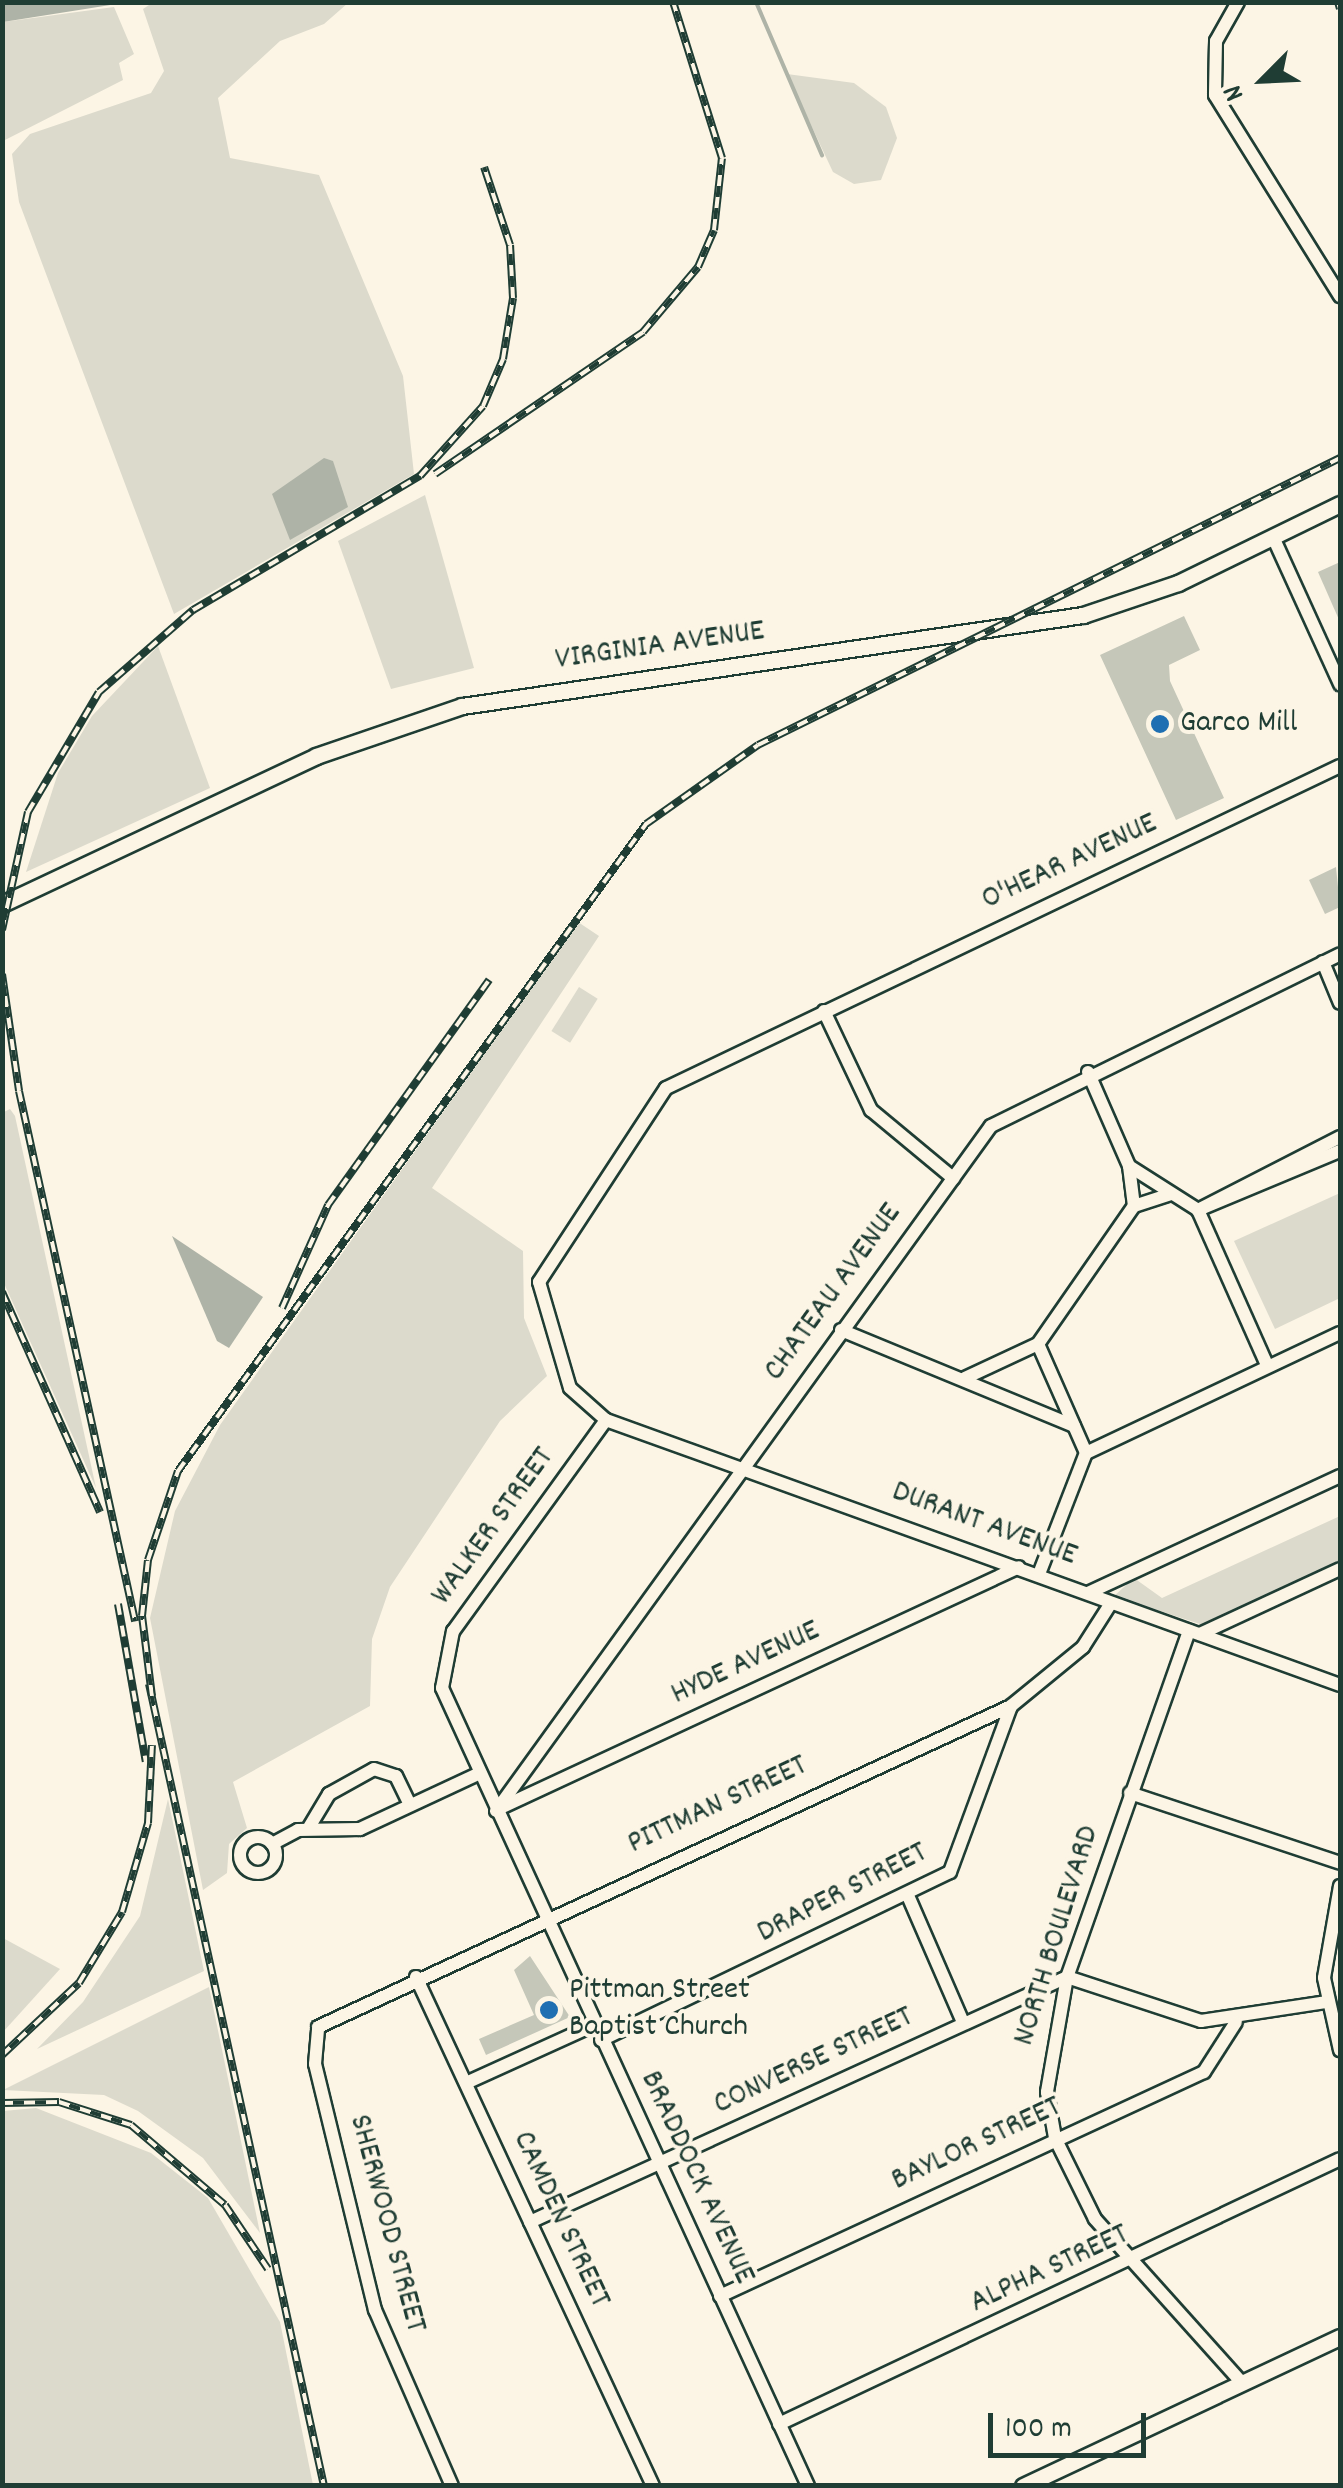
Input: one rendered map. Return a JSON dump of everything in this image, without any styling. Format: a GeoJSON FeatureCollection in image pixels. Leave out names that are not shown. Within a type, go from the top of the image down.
{"type":"FeatureCollection","features":[{"type":"Feature","properties":{"kind":"main road","name":"VIRGINIA AVENUE"},"geometry":{"type":"LineString","coordinates":[[2,904],[316,756],[462,706],[1083,614],[1272,537],[1340,504]]}},
{"type":"Feature","properties":{"kind":"main road"},"geometry":{"type":"LineString","coordinates":[[1024,2486],[1340,2337]]}},
{"type":"Feature","properties":{"kind":"street"},"geometry":{"type":"LineString","coordinates":[[1238,2],[1216,41],[1215,95],[1340,296]]}},
{"type":"Feature","properties":{"kind":"street"},"geometry":{"type":"LineString","coordinates":[[1272,537],[1340,684]]}},
{"type":"Feature","properties":{"kind":"street","name":"O'HEAR AVENUE"},"geometry":{"type":"LineString","coordinates":[[606,1420],[570,1388],[551,1336],[539,1282],[550,1252],[666,1088],[1340,766]]}},
{"type":"Feature","properties":{"kind":"street","name":"CHATEAU AVENUE"},"geometry":{"type":"LineString","coordinates":[[496,1810],[841,1330],[953,1178],[1011,1109],[1340,954]]}},
{"type":"Feature","properties":{"kind":"street"},"geometry":{"type":"LineString","coordinates":[[1322,962],[1340,1003]]}},
{"type":"Feature","properties":{"kind":"street"},"geometry":{"type":"LineString","coordinates":[[824,1011],[871,1110],[953,1178]]}},
{"type":"Feature","properties":{"kind":"street"},"geometry":{"type":"LineString","coordinates":[[1088,1072],[1129,1166],[1134,1206]]}},
{"type":"Feature","properties":{"kind":"street"},"geometry":{"type":"LineString","coordinates":[[1198,1210],[1340,1137]]}},
{"type":"Feature","properties":{"kind":"street"},"geometry":{"type":"LineString","coordinates":[[1198,1210],[1340,1150]]}},
{"type":"Feature","properties":{"kind":"street"},"geometry":{"type":"LineString","coordinates":[[1129,1166],[1198,1210],[1268,1366]]}},
{"type":"Feature","properties":{"kind":"street"},"geometry":{"type":"LineString","coordinates":[[965,1378],[1038,1344],[1134,1206],[1171,1194]]}},
{"type":"Feature","properties":{"kind":"street"},"geometry":{"type":"LineString","coordinates":[[841,1330],[1074,1426]]}},
{"type":"Feature","properties":{"kind":"street"},"geometry":{"type":"LineString","coordinates":[[1039,1574],[1086,1453],[1340,1332]]}},
{"type":"Feature","properties":{"kind":"street"},"geometry":{"type":"LineString","coordinates":[[1038,1344],[1086,1453]]}},
{"type":"Feature","properties":{"kind":"street","name":"DURANT AVENUE"},"geometry":{"type":"LineString","coordinates":[[606,1420],[744,1464],[1340,1685]]}},
{"type":"Feature","properties":{"kind":"street","name":"WALKER STREET"},"geometry":{"type":"LineString","coordinates":[[508,1839],[442,1688],[444,1652],[606,1420]]}},
{"type":"Feature","properties":{"kind":"street"},"geometry":{"type":"LineString","coordinates":[[1088,1593],[1340,1476]]}},
{"type":"Feature","properties":{"kind":"street","name":"HYDE AVENUE"},"geometry":{"type":"LineString","coordinates":[[496,1810],[1019,1568]]}},
{"type":"Feature","properties":{"kind":"street"},"geometry":{"type":"LineString","coordinates":[[1194,1632],[1340,1568]]}},
{"type":"Feature","properties":{"kind":"street","name":"PITTMAN STREET"},"geometry":{"type":"LineString","coordinates":[[318,2027],[545,1917],[1011,1706],[1084,1647],[1112,1603]]}},
{"type":"Feature","properties":{"kind":"street","name":"NORTH BOULEVARD"},"geometry":{"type":"LineString","coordinates":[[1194,1632],[1130,1792],[1067,1977],[1048,2051],[1056,2138],[1076,2190],[1132,2262],[1241,2382]]}},
{"type":"Feature","properties":{"kind":"street","name":"DRAPER STREET"},"geometry":{"type":"LineString","coordinates":[[601,2040],[909,1898],[960,1857],[1011,1706]]}},
{"type":"Feature","properties":{"kind":"street"},"geometry":{"type":"LineString","coordinates":[[308,1828],[328,1794],[374,1769],[396,1776],[410,1805]]}},
{"type":"Feature","properties":{"kind":"street"},"geometry":{"type":"LineString","coordinates":[[272,1844],[308,1828],[352,1831],[478,1774]]}},
{"type":"Feature","properties":{"kind":"street"},"geometry":{"type":"LineString","coordinates":[[1130,1792],[1340,1863]]}},
{"type":"Feature","properties":{"kind":"street","name":"BRADDOCK AVENUE"},"geometry":{"type":"LineString","coordinates":[[508,1839],[808,2486]]}},
{"type":"Feature","properties":{"kind":"street"},"geometry":{"type":"LineString","coordinates":[[1340,1886],[1327,1932],[1326,2002],[1340,2050]]}},
{"type":"Feature","properties":{"kind":"street"},"geometry":{"type":"LineString","coordinates":[[909,1898],[964,2022]]}},
{"type":"Feature","properties":{"kind":"street","name":"CAMDEN STREET"},"geometry":{"type":"LineString","coordinates":[[416,1977],[653,2486]]}},
{"type":"Feature","properties":{"kind":"street"},"geometry":{"type":"LineString","coordinates":[[1067,1977],[1158,2012],[1236,2022],[1326,2002]]}},
{"type":"Feature","properties":{"kind":"street","name":"CONVERSE STREET"},"geometry":{"type":"LineString","coordinates":[[530,2222],[1067,1977]]}},
{"type":"Feature","properties":{"kind":"street","name":"BAYLOR STREET"},"geometry":{"type":"LineString","coordinates":[[720,2296],[1204,2072],[1236,2022]]}},
{"type":"Feature","properties":{"kind":"street"},"geometry":{"type":"LineString","coordinates":[[466,2083],[594,2025]]}},
{"type":"Feature","properties":{"kind":"street","name":"SHERWOOD STREET"},"geometry":{"type":"LineString","coordinates":[[318,2027],[315,2064],[375,2310],[452,2486]]}},
{"type":"Feature","properties":{"kind":"street","name":"ALPHA STREET"},"geometry":{"type":"LineString","coordinates":[[779,2424],[1132,2262],[1340,2158]]}},
{"type":"Feature","properties":{"kind":"shaded area"},"geometry":{"type":"Polygon","coordinates":[[[3,2],[123,3],[3,22],[3,2]]]}},
{"type":"Feature","properties":{"kind":"shaded area"},"geometry":{"type":"Polygon","coordinates":[[[348,3],[324,24],[280,41],[218,98],[230,158],[319,175],[403,376],[414,474],[174,614],[19,202],[12,154],[30,134],[151,93],[164,71],[143,9],[149,5],[348,3]]]}},
{"type":"Feature","properties":{"kind":"shaded area"},"geometry":{"type":"Polygon","coordinates":[[[114,7],[134,54],[119,63],[123,80],[3,141],[3,22],[114,7]]]}},
{"type":"Feature","properties":{"kind":"shaded area"},"geometry":{"type":"Polygon","coordinates":[[[787,74],[854,83],[886,107],[897,138],[881,180],[854,184],[833,172],[787,74]]]}},
{"type":"Feature","properties":{"kind":"shaded area"},"geometry":{"type":"Polygon","coordinates":[[[324,458],[333,461],[348,507],[290,540],[272,494],[324,458]]]}},
{"type":"Feature","properties":{"kind":"shaded area"},"geometry":{"type":"Polygon","coordinates":[[[425,495],[474,668],[391,689],[338,541],[425,495]]]}},
{"type":"Feature","properties":{"kind":"shaded area"},"geometry":{"type":"Polygon","coordinates":[[[158,646],[210,788],[26,872],[58,773],[92,716],[158,646]]]}},
{"type":"Feature","properties":{"kind":"shaded area"},"geometry":{"type":"Polygon","coordinates":[[[578,922],[599,936],[432,1188],[523,1251],[524,1318],[547,1376],[500,1421],[390,1587],[372,1639],[370,1706],[233,1782],[247,1828],[229,1844],[227,1873],[203,1890],[150,1618],[175,1511],[220,1425],[578,922]]]}},
{"type":"Feature","properties":{"kind":"shaded area"},"geometry":{"type":"Polygon","coordinates":[[[579,987],[598,999],[570,1043],[551,1031],[579,987]]]}},
{"type":"Feature","properties":{"kind":"shaded area"},"geometry":{"type":"Polygon","coordinates":[[[10,1109],[15,1116],[96,1488],[3,1281],[2,1113],[10,1109]]]}},
{"type":"Feature","properties":{"kind":"shaded area"},"geometry":{"type":"Polygon","coordinates":[[[1340,1193],[1340,1298],[1275,1329],[1234,1241],[1340,1193]]]}},
{"type":"Feature","properties":{"kind":"shaded area"},"geometry":{"type":"Polygon","coordinates":[[[172,1236],[263,1297],[229,1348],[217,1341],[172,1236]]]}},
{"type":"Feature","properties":{"kind":"shaded area"},"geometry":{"type":"Polygon","coordinates":[[[1340,1516],[1340,1561],[1203,1625],[1114,1596],[1134,1578],[1162,1598],[1340,1516]]]}},
{"type":"Feature","properties":{"kind":"shaded area"},"geometry":{"type":"Polygon","coordinates":[[[168,1799],[204,1971],[37,2049],[83,2002],[140,1916],[168,1799]]]}},
{"type":"Feature","properties":{"kind":"shaded area"},"geometry":{"type":"Polygon","coordinates":[[[3,1938],[60,1969],[3,2032],[3,1938]]]}},
{"type":"Feature","properties":{"kind":"shaded area"},"geometry":{"type":"Polygon","coordinates":[[[209,1987],[260,2233],[203,2158],[138,2111],[104,2095],[3,2090],[209,1987]]]}},
{"type":"Feature","properties":{"kind":"shaded area"},"geometry":{"type":"Polygon","coordinates":[[[36,2108],[151,2153],[208,2198],[280,2322],[313,2485],[3,2485],[3,2111],[36,2108]]]}},
{"type":"Feature","properties":{"kind":"building"},"geometry":{"type":"Polygon","coordinates":[[[1340,562],[1340,622],[1318,572],[1340,562]]]}},
{"type":"Feature","properties":{"kind":"building","name":"Garco Mill"},"geometry":{"type":"Polygon","coordinates":[[[1184,616],[1200,650],[1169,665],[1170,681],[1224,798],[1176,820],[1100,655],[1184,616]]]}},
{"type":"Feature","properties":{"kind":"building"},"geometry":{"type":"Polygon","coordinates":[[[1336,867],[1340,907],[1325,914],[1309,880],[1336,867]]]}},
{"type":"Feature","properties":{"kind":"building","name":"Pittman Street Baptist Church"},"geometry":{"type":"Polygon","coordinates":[[[530,1956],[570,2017],[486,2055],[479,2039],[534,2015],[514,1970],[530,1956]]]}},
{"type":"Feature","properties":{"kind":"waterway"},"geometry":{"type":"LineString","coordinates":[[756,2],[822,155]]}},
{"type":"Feature","properties":{"kind":"railway"},"geometry":{"type":"LineString","coordinates":[[435,474],[643,332],[698,267],[714,230],[722,158],[673,2]]}},
{"type":"Feature","properties":{"kind":"railway"},"geometry":{"type":"LineString","coordinates":[[1338,2],[1340,9]]}},
{"type":"Feature","properties":{"kind":"railway"},"geometry":{"type":"LineString","coordinates":[[2,930],[28,812],[99,692],[193,610],[420,476],[483,406],[503,359],[513,298],[510,245],[484,167]]}},
{"type":"Feature","properties":{"kind":"railway"},"geometry":{"type":"LineString","coordinates":[[152,1696],[142,1616],[148,1560],[178,1471],[646,824],[758,745],[1340,458]]}},
{"type":"Feature","properties":{"kind":"railway"},"geometry":{"type":"LineString","coordinates":[[2,974],[19,1091],[135,1621]]}},
{"type":"Feature","properties":{"kind":"railway"},"geometry":{"type":"LineString","coordinates":[[282,1308],[328,1205],[489,980]]}},
{"type":"Feature","properties":{"kind":"railway"},"geometry":{"type":"LineString","coordinates":[[2,1292],[100,1512]]}},
{"type":"Feature","properties":{"kind":"railway"},"geometry":{"type":"LineString","coordinates":[[118,1604],[146,1762]]}},
{"type":"Feature","properties":{"kind":"railway"},"geometry":{"type":"LineString","coordinates":[[149,1684],[324,2486]]}},
{"type":"Feature","properties":{"kind":"railway"},"geometry":{"type":"LineString","coordinates":[[2,2055],[79,1983],[122,1912],[148,1823],[152,1745]]}},
{"type":"Feature","properties":{"kind":"railway"},"geometry":{"type":"LineString","coordinates":[[2,2103],[59,2102],[131,2125],[225,2205],[268,2269]]}},
{"type":"Feature","properties":{"kind":"place","name":"Garco Mill"},"geometry":{"type":"Point","coordinates":[1160,724]}},
{"type":"Feature","properties":{"kind":"place","name":"Pittman Street Baptist Church"},"geometry":{"type":"Point","coordinates":[549,2010]}}]}
